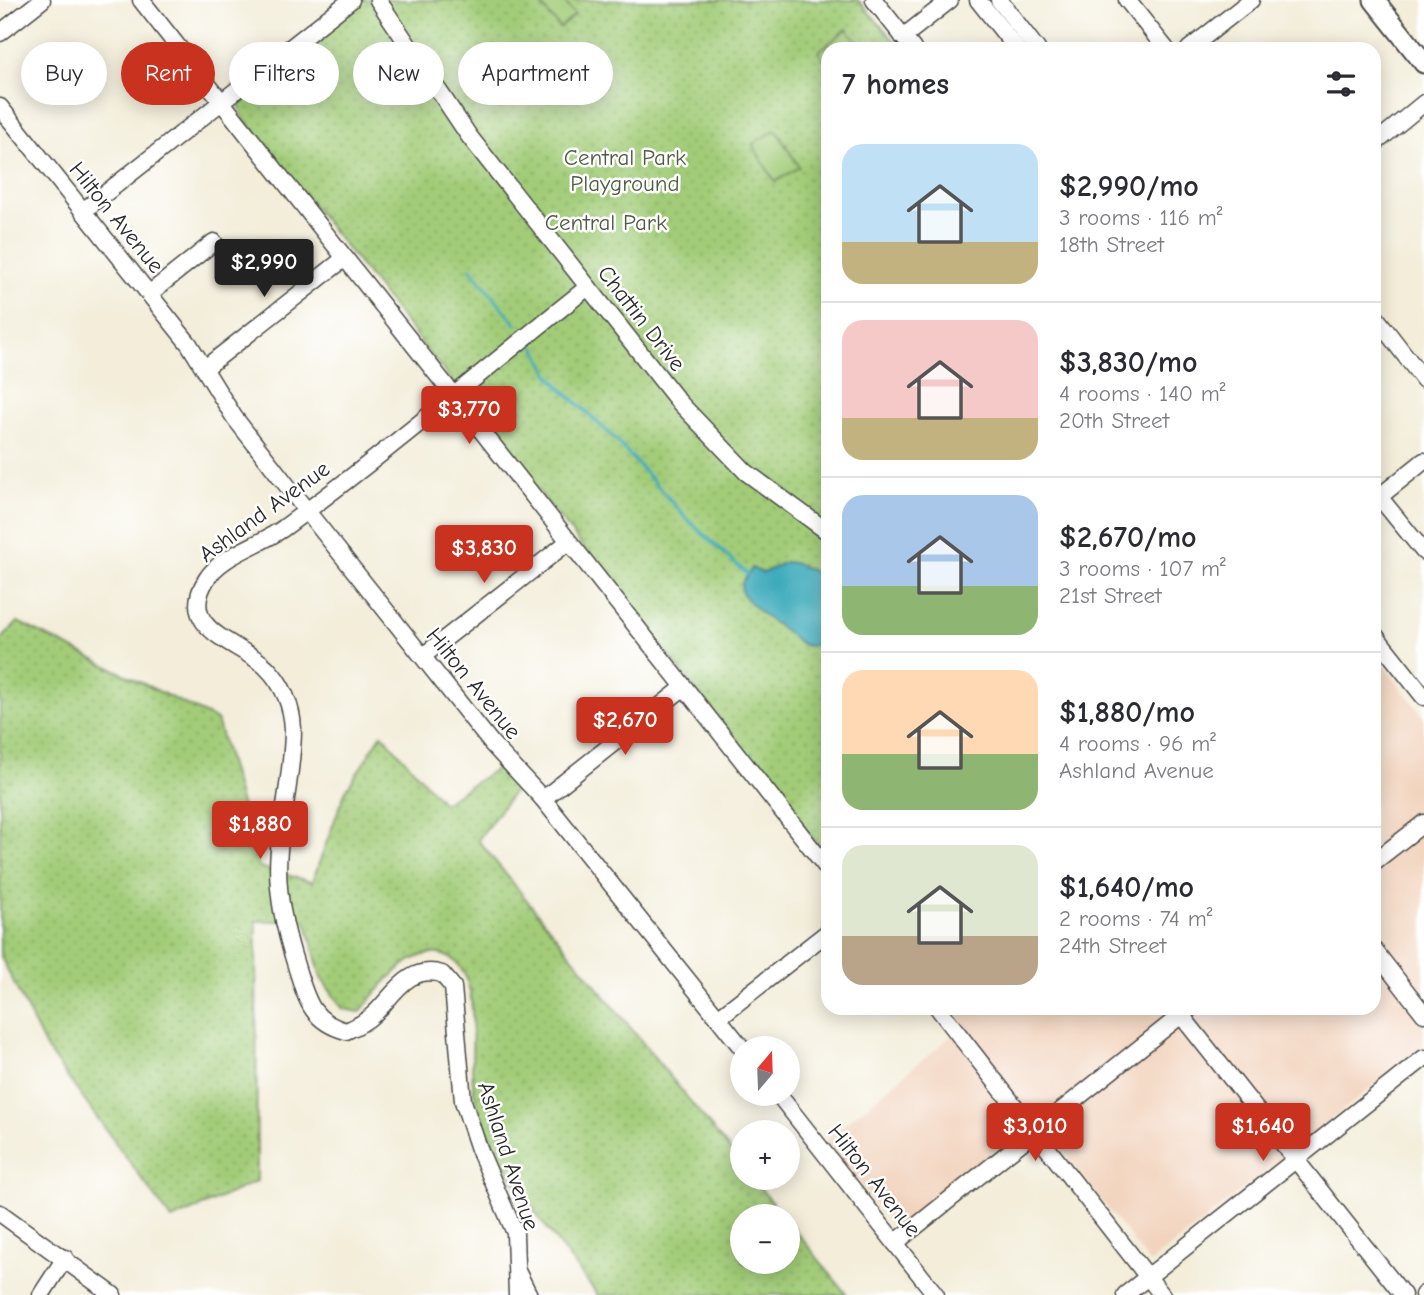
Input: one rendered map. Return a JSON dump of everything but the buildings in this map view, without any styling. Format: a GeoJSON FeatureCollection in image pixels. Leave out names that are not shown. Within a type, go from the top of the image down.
{"type":"FeatureCollection","features":[{"type":"Feature","properties":{"kind":"main road"},"geometry":{"type":"LineString","coordinates":[[1374,0],[1424,63]]}},
{"type":"Feature","properties":{"kind":"street"},"geometry":{"type":"LineString","coordinates":[[0,33],[42,0]]}},
{"type":"Feature","properties":{"kind":"street"},"geometry":{"type":"LineString","coordinates":[[141,0],[821,860]]}},
{"type":"Feature","properties":{"kind":"street"},"geometry":{"type":"LineString","coordinates":[[83,211],[351,0]]}},
{"type":"Feature","properties":{"kind":"street","name":"Chattin Drive"},"geometry":{"type":"LineString","coordinates":[[378,0],[468,136],[679,402],[716,443],[764,486],[821,527]]}},
{"type":"Feature","properties":{"kind":"street"},"geometry":{"type":"LineString","coordinates":[[874,0],[907,42]]}},
{"type":"Feature","properties":{"kind":"street"},"geometry":{"type":"LineString","coordinates":[[909,42],[950,0]]}},
{"type":"Feature","properties":{"kind":"street"},"geometry":{"type":"LineString","coordinates":[[978,0],[1011,42]]}},
{"type":"Feature","properties":{"kind":"street"},"geometry":{"type":"LineString","coordinates":[[999,0],[1032,42]]}},
{"type":"Feature","properties":{"kind":"street"},"geometry":{"type":"LineString","coordinates":[[1127,0],[1160,42]]}},
{"type":"Feature","properties":{"kind":"street"},"geometry":{"type":"LineString","coordinates":[[1198,42],[1251,0]]}},
{"type":"Feature","properties":{"kind":"street"},"geometry":{"type":"LineString","coordinates":[[1381,138],[1424,103]]}},
{"type":"Feature","properties":{"kind":"street","name":"Hilton Avenue"},"geometry":{"type":"LineString","coordinates":[[0,107],[149,294],[205,369],[234,418],[306,510],[492,744],[543,799],[732,1036]]}},
{"type":"Feature","properties":{"kind":"street"},"geometry":{"type":"LineString","coordinates":[[149,294],[214,242]]}},
{"type":"Feature","properties":{"kind":"street"},"geometry":{"type":"LineString","coordinates":[[205,369],[345,258]]}},
{"type":"Feature","properties":{"kind":"street","name":"Ashland Avenue"},"geometry":{"type":"LineString","coordinates":[[517,1295],[515,1233],[479,1149],[463,1101],[456,998],[449,980],[433,971],[423,972],[403,982],[361,1024],[346,1031],[321,1021],[311,1007],[284,928],[278,851],[292,756],[290,709],[277,681],[265,666],[214,635],[205,624],[198,606],[207,579],[218,568],[283,529],[588,287]]}},
{"type":"Feature","properties":{"kind":"street"},"geometry":{"type":"LineString","coordinates":[[1381,324],[1424,380]]}},
{"type":"Feature","properties":{"kind":"street"},"geometry":{"type":"LineString","coordinates":[[1381,497],[1424,461]]}},
{"type":"Feature","properties":{"kind":"street"},"geometry":{"type":"LineString","coordinates":[[1381,502],[1424,552]]}},
{"type":"Feature","properties":{"kind":"street"},"geometry":{"type":"LineString","coordinates":[[423,656],[568,542]]}},
{"type":"Feature","properties":{"kind":"street"},"geometry":{"type":"LineString","coordinates":[[1381,643],[1424,697]]}},
{"type":"Feature","properties":{"kind":"street"},"geometry":{"type":"LineString","coordinates":[[543,799],[683,688]]}},
{"type":"Feature","properties":{"kind":"street"},"geometry":{"type":"LineString","coordinates":[[1381,857],[1424,823]]}},
{"type":"Feature","properties":{"kind":"street"},"geometry":{"type":"LineString","coordinates":[[718,1018],[821,937]]}},
{"type":"Feature","properties":{"kind":"street"},"geometry":{"type":"LineString","coordinates":[[1381,959],[1424,1014]]}},
{"type":"Feature","properties":{"kind":"street"},"geometry":{"type":"LineString","coordinates":[[943,1015],[1162,1295]]}},
{"type":"Feature","properties":{"kind":"street"},"geometry":{"type":"LineString","coordinates":[[895,1243],[1181,1015]]}},
{"type":"Feature","properties":{"kind":"street"},"geometry":{"type":"LineString","coordinates":[[1189,1015],[1297,1160],[1403,1295]]}},
{"type":"Feature","properties":{"kind":"street"},"geometry":{"type":"LineString","coordinates":[[1125,1295],[1424,1058]]}},
{"type":"Feature","properties":{"kind":"street","name":"Hilton Avenue"},"geometry":{"type":"LineString","coordinates":[[787,1106],[936,1295]]}},
{"type":"Feature","properties":{"kind":"street"},"geometry":{"type":"LineString","coordinates":[[0,1213],[113,1295]]}},
{"type":"Feature","properties":{"kind":"street"},"geometry":{"type":"LineString","coordinates":[[41,1295],[65,1258]]}},
{"type":"Feature","properties":{"kind":"street"},"geometry":{"type":"LineString","coordinates":[[516,1269],[530,1295]]}},
{"type":"Feature","properties":{"kind":"shaded area"},"geometry":{"type":"Polygon","coordinates":[[[1381,662],[1424,717],[1424,1046],[1150,1263],[1035,1116],[898,1232],[825,1140],[964,1026],[956,1015],[1381,1015],[1381,662]]]}},
{"type":"Feature","properties":{"kind":"green space","name":"Central Park"},"geometry":{"type":"Polygon","coordinates":[[[362,0],[858,0],[896,42],[821,42],[821,848],[242,116],[239,105],[339,105],[339,42],[309,42],[362,0]]]}},
{"type":"Feature","properties":{"kind":"green space"},"geometry":{"type":"Polygon","coordinates":[[[537,0],[563,0],[575,15],[560,28],[537,0]]]}},
{"type":"Feature","properties":{"kind":"green space"},"geometry":{"type":"Polygon","coordinates":[[[847,29],[858,42],[831,42],[847,29]]]}},
{"type":"Feature","properties":{"kind":"green space"},"geometry":{"type":"Polygon","coordinates":[[[776,130],[799,167],[775,182],[752,144],[776,130]]]}},
{"type":"Feature","properties":{"kind":"green space"},"geometry":{"type":"Polygon","coordinates":[[[18,622],[217,720],[259,867],[312,882],[345,792],[382,734],[443,803],[502,765],[519,784],[478,840],[730,1150],[730,1190],[762,1190],[773,1204],[730,1204],[730,1274],[800,1274],[800,1236],[847,1295],[598,1295],[526,1199],[494,1146],[482,1119],[472,1076],[470,995],[466,977],[457,963],[443,955],[419,957],[396,972],[360,1012],[343,1009],[321,978],[306,921],[256,921],[257,1181],[172,1220],[46,1048],[0,955],[0,641],[18,622]]]}},
{"type":"Feature","properties":{"kind":"water"},"geometry":{"type":"Polygon","coordinates":[[[785,562],[791,562],[821,575],[821,639],[816,644],[811,646],[799,642],[764,616],[741,591],[742,583],[752,568],[763,573],[785,562]]]}},
{"type":"Feature","properties":{"kind":"waterway"},"geometry":{"type":"LineString","coordinates":[[470,268],[516,324]]}},
{"type":"Feature","properties":{"kind":"waterway"},"geometry":{"type":"LineString","coordinates":[[536,348],[549,374],[560,387],[617,441],[687,519],[747,574]]}},
{"type":"Feature","properties":{"kind":"park label","name":"Central Park Playground"},"geometry":{"type":"Point","coordinates":[625,170]}}]}
